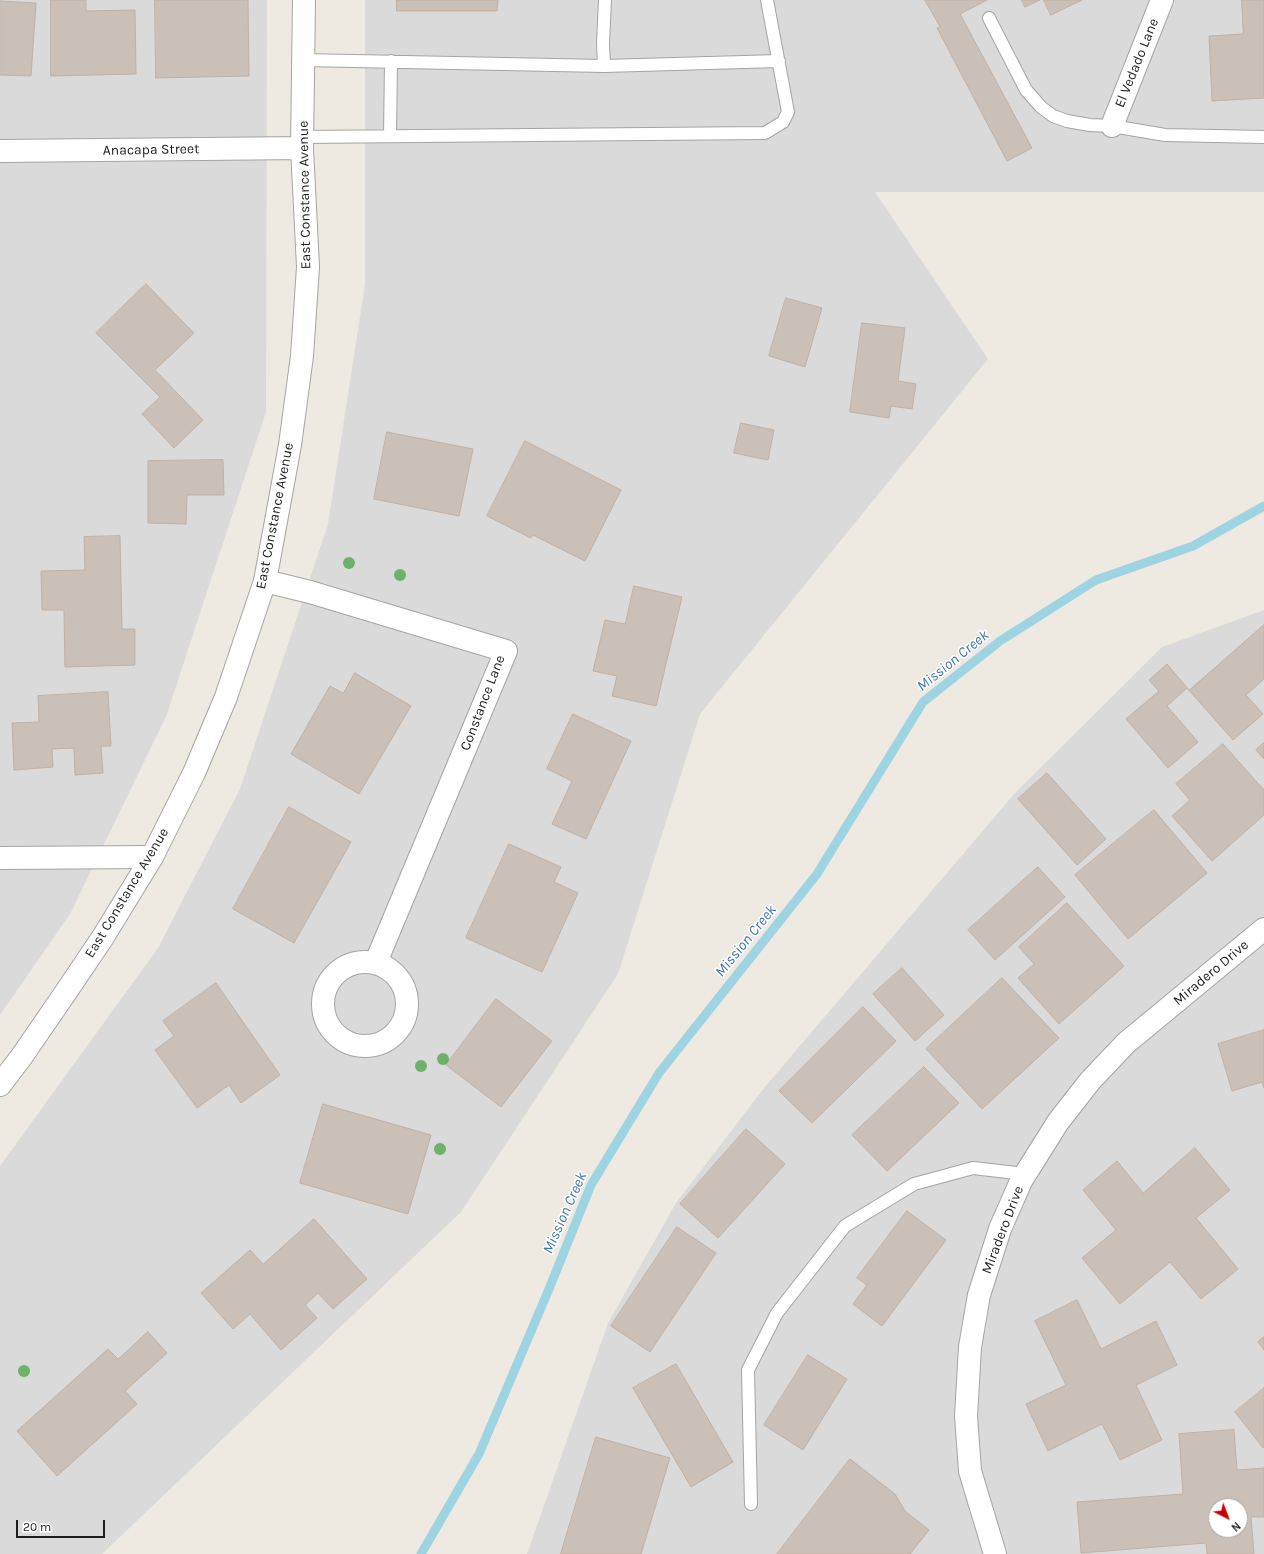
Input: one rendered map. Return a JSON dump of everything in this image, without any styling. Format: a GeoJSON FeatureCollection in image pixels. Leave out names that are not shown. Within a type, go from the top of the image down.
{"type":"FeatureCollection","features":[{"type":"Feature","properties":{"kind":"street","name":"East Constance Avenue"},"geometry":{"type":"LineString","coordinates":[[0,1085],[68,990],[103,937],[152,857],[194,773],[226,697],[265,581],[290,445],[302,356],[308,267],[303,142],[304,0]]}},
{"type":"Feature","properties":{"kind":"street","name":"El Vedado Lane"},"geometry":{"type":"LineString","coordinates":[[1112,126],[1162,0]]}},
{"type":"Feature","properties":{"kind":"street","name":"Anacapa Street"},"geometry":{"type":"LineString","coordinates":[[0,151],[303,142]]}},
{"type":"Feature","properties":{"kind":"street","name":"Constance Lane"},"geometry":{"type":"LineString","coordinates":[[265,581],[310,592],[506,652],[376,962]]}},
{"type":"Feature","properties":{"kind":"street"},"geometry":{"type":"LineString","coordinates":[[0,858],[152,857]]}},
{"type":"Feature","properties":{"kind":"street","name":"Miradero Drive"},"geometry":{"type":"LineString","coordinates":[[995,1554],[970,1471],[966,1416],[970,1347],[979,1295],[1000,1229],[1026,1174],[1058,1122],[1090,1081],[1121,1049],[1264,929]]}},
{"type":"Feature","properties":{"kind":"lane"},"geometry":{"type":"LineString","coordinates":[[604,66],[603,43],[605,0]]}},
{"type":"Feature","properties":{"kind":"lane"},"geometry":{"type":"LineString","coordinates":[[303,142],[390,136],[765,133],[783,122],[788,112],[767,0]]}},
{"type":"Feature","properties":{"kind":"lane"},"geometry":{"type":"LineString","coordinates":[[989,18],[1026,90],[1041,108],[1053,116],[1067,121],[1090,125],[1112,126],[1165,135],[1264,137]]}},
{"type":"Feature","properties":{"kind":"lane"},"geometry":{"type":"LineString","coordinates":[[303,60],[604,66],[778,61]]}},
{"type":"Feature","properties":{"kind":"lane"},"geometry":{"type":"LineString","coordinates":[[390,136],[391,61]]}},
{"type":"Feature","properties":{"kind":"lane"},"geometry":{"type":"LineString","coordinates":[[751,1504],[748,1370],[776,1313],[844,1226],[914,1184],[973,1168],[1026,1174]]}},
{"type":"Feature","properties":{"kind":"shaded area"},"geometry":{"type":"Polygon","coordinates":[[[0,0],[267,0],[266,412],[166,717],[70,914],[0,1015],[0,0]]]}},
{"type":"Feature","properties":{"kind":"shaded area"},"geometry":{"type":"Polygon","coordinates":[[[365,0],[1264,0],[1264,192],[875,192],[988,359],[700,714],[618,974],[461,1212],[102,1554],[0,1554],[0,1166],[158,948],[240,789],[328,524],[365,284],[365,0]]]}},
{"type":"Feature","properties":{"kind":"shaded area"},"geometry":{"type":"Polygon","coordinates":[[[1264,610],[1264,1554],[527,1554],[608,1323],[676,1203],[764,1088],[1015,793],[1162,647],[1264,610]]]}},
{"type":"Feature","properties":{"kind":"building"},"geometry":{"type":"Polygon","coordinates":[[[51,0],[86,0],[86,11],[135,10],[136,74],[51,76],[51,0]]]}},
{"type":"Feature","properties":{"kind":"building"},"geometry":{"type":"Polygon","coordinates":[[[155,0],[248,0],[249,76],[156,78],[155,0]]]}},
{"type":"Feature","properties":{"kind":"building"},"geometry":{"type":"Polygon","coordinates":[[[397,0],[498,0],[497,11],[397,11],[397,0]]]}},
{"type":"Feature","properties":{"kind":"building"},"geometry":{"type":"Polygon","coordinates":[[[925,0],[987,0],[960,14],[1032,148],[1007,161],[937,28],[940,27],[925,0]]]}},
{"type":"Feature","properties":{"kind":"building"},"geometry":{"type":"Polygon","coordinates":[[[1022,0],[1040,0],[1025,7],[1022,0]]]}},
{"type":"Feature","properties":{"kind":"building"},"geometry":{"type":"Polygon","coordinates":[[[1044,0],[1082,0],[1051,15],[1044,0]]]}},
{"type":"Feature","properties":{"kind":"building"},"geometry":{"type":"Polygon","coordinates":[[[1242,0],[1264,0],[1264,98],[1212,101],[1209,36],[1243,34],[1242,0]]]}},
{"type":"Feature","properties":{"kind":"building"},"geometry":{"type":"Polygon","coordinates":[[[0,1],[36,3],[31,76],[0,75],[0,1]]]}},
{"type":"Feature","properties":{"kind":"building"},"geometry":{"type":"Polygon","coordinates":[[[146,284],[194,333],[155,370],[203,420],[174,448],[142,414],[160,397],[96,333],[146,284]]]}},
{"type":"Feature","properties":{"kind":"building"},"geometry":{"type":"Polygon","coordinates":[[[786,298],[822,308],[805,367],[769,356],[786,298]]]}},
{"type":"Feature","properties":{"kind":"building"},"geometry":{"type":"Polygon","coordinates":[[[862,323],[905,328],[898,381],[916,384],[912,409],[891,406],[889,418],[850,412],[862,323]]]}},
{"type":"Feature","properties":{"kind":"building"},"geometry":{"type":"Polygon","coordinates":[[[741,423],[774,430],[768,460],[734,453],[741,423]]]}},
{"type":"Feature","properties":{"kind":"building"},"geometry":{"type":"Polygon","coordinates":[[[387,432],[473,449],[459,516],[374,499],[387,432]]]}},
{"type":"Feature","properties":{"kind":"building"},"geometry":{"type":"Polygon","coordinates":[[[525,441],[621,490],[585,561],[533,535],[531,538],[487,516],[525,441]]]}},
{"type":"Feature","properties":{"kind":"building"},"geometry":{"type":"Polygon","coordinates":[[[223,460],[224,495],[187,495],[186,524],[148,523],[148,461],[223,460]]]}},
{"type":"Feature","properties":{"kind":"building"},"geometry":{"type":"Polygon","coordinates":[[[120,536],[122,629],[135,629],[135,665],[65,667],[64,610],[42,610],[41,571],[85,570],[84,537],[120,536]]]}},
{"type":"Feature","properties":{"kind":"building"},"geometry":{"type":"Polygon","coordinates":[[[634,586],[682,597],[656,706],[612,696],[617,676],[593,671],[605,620],[625,624],[634,586]]]}},
{"type":"Feature","properties":{"kind":"building"},"geometry":{"type":"Polygon","coordinates":[[[1264,625],[1264,679],[1246,695],[1263,714],[1233,740],[1187,688],[1167,706],[1198,742],[1168,768],[1126,719],[1159,691],[1149,680],[1167,664],[1189,690],[1264,625]]]}},
{"type":"Feature","properties":{"kind":"building"},"geometry":{"type":"Polygon","coordinates":[[[355,673],[411,706],[359,794],[291,754],[330,686],[343,693],[355,673]]]}},
{"type":"Feature","properties":{"kind":"building"},"geometry":{"type":"Polygon","coordinates":[[[108,692],[111,746],[101,746],[103,773],[75,775],[74,748],[52,749],[53,767],[14,770],[12,723],[39,722],[38,696],[108,692]]]}},
{"type":"Feature","properties":{"kind":"building"},"geometry":{"type":"Polygon","coordinates":[[[573,714],[631,741],[586,839],[552,824],[572,781],[547,769],[573,714]]]}},
{"type":"Feature","properties":{"kind":"building"},"geometry":{"type":"Polygon","coordinates":[[[1264,743],[1264,759],[1256,750],[1264,743]]]}},
{"type":"Feature","properties":{"kind":"building"},"geometry":{"type":"Polygon","coordinates":[[[1223,744],[1264,790],[1264,815],[1212,861],[1172,816],[1190,800],[1176,784],[1223,744]]]}},
{"type":"Feature","properties":{"kind":"building"},"geometry":{"type":"Polygon","coordinates":[[[1047,773],[1106,839],[1077,865],[1018,799],[1047,773]]]}},
{"type":"Feature","properties":{"kind":"building"},"geometry":{"type":"Polygon","coordinates":[[[289,807],[351,842],[294,943],[233,909],[289,807]]]}},
{"type":"Feature","properties":{"kind":"building"},"geometry":{"type":"Polygon","coordinates":[[[1154,810],[1207,873],[1128,939],[1075,875],[1154,810]]]}},
{"type":"Feature","properties":{"kind":"building"},"geometry":{"type":"Polygon","coordinates":[[[509,844],[561,867],[554,882],[578,893],[542,972],[466,938],[509,844]]]}},
{"type":"Feature","properties":{"kind":"building"},"geometry":{"type":"Polygon","coordinates":[[[1038,867],[1065,897],[995,960],[968,930],[1038,867]]]}},
{"type":"Feature","properties":{"kind":"building"},"geometry":{"type":"Polygon","coordinates":[[[1067,903],[1124,966],[1059,1024],[1018,978],[1034,964],[1019,947],[1067,903]]]}},
{"type":"Feature","properties":{"kind":"building"},"geometry":{"type":"Polygon","coordinates":[[[902,968],[944,1015],[915,1041],[873,994],[902,968]]]}},
{"type":"Feature","properties":{"kind":"building"},"geometry":{"type":"Polygon","coordinates":[[[1002,978],[1059,1038],[982,1109],[926,1049],[1002,978]]]}},
{"type":"Feature","properties":{"kind":"building"},"geometry":{"type":"Polygon","coordinates":[[[216,983],[280,1075],[241,1103],[229,1085],[197,1108],[155,1050],[174,1036],[163,1021],[216,983]]]}},
{"type":"Feature","properties":{"kind":"building"},"geometry":{"type":"Polygon","coordinates":[[[496,999],[552,1041],[501,1107],[446,1065],[496,999]]]}},
{"type":"Feature","properties":{"kind":"building"},"geometry":{"type":"Polygon","coordinates":[[[863,1007],[896,1041],[812,1123],[779,1091],[863,1007]]]}},
{"type":"Feature","properties":{"kind":"building"},"geometry":{"type":"Polygon","coordinates":[[[1264,1030],[1264,1088],[1262,1082],[1232,1091],[1218,1044],[1264,1030]]]}},
{"type":"Feature","properties":{"kind":"building"},"geometry":{"type":"Polygon","coordinates":[[[924,1067],[959,1103],[887,1171],[852,1135],[924,1067]]]}},
{"type":"Feature","properties":{"kind":"building"},"geometry":{"type":"Polygon","coordinates":[[[323,1104],[431,1135],[408,1214],[300,1183],[323,1104]]]}},
{"type":"Feature","properties":{"kind":"building"},"geometry":{"type":"Polygon","coordinates":[[[746,1129],[785,1164],[718,1238],[680,1204],[746,1129]]]}},
{"type":"Feature","properties":{"kind":"building"},"geometry":{"type":"Polygon","coordinates":[[[1195,1148],[1230,1190],[1196,1218],[1238,1269],[1201,1299],[1170,1262],[1120,1304],[1082,1258],[1116,1230],[1083,1190],[1117,1161],[1143,1193],[1195,1148]]]}},
{"type":"Feature","properties":{"kind":"building"},"geometry":{"type":"Polygon","coordinates":[[[907,1211],[946,1240],[882,1326],[853,1304],[867,1285],[857,1278],[907,1211]]]}},
{"type":"Feature","properties":{"kind":"building"},"geometry":{"type":"Polygon","coordinates":[[[314,1219],[367,1279],[333,1309],[318,1293],[305,1305],[317,1318],[281,1350],[250,1314],[233,1329],[201,1293],[250,1250],[263,1264],[314,1219]]]}},
{"type":"Feature","properties":{"kind":"building"},"geometry":{"type":"Polygon","coordinates":[[[677,1227],[716,1253],[650,1352],[611,1326],[677,1227]]]}},
{"type":"Feature","properties":{"kind":"building"},"geometry":{"type":"Polygon","coordinates":[[[1077,1300],[1101,1349],[1156,1321],[1177,1365],[1136,1385],[1162,1440],[1120,1460],[1102,1424],[1048,1451],[1026,1404],[1066,1385],[1035,1321],[1077,1300]]]}},
{"type":"Feature","properties":{"kind":"building"},"geometry":{"type":"Polygon","coordinates":[[[148,1332],[167,1353],[125,1391],[137,1404],[57,1476],[17,1431],[108,1349],[118,1359],[148,1332]]]}},
{"type":"Feature","properties":{"kind":"building"},"geometry":{"type":"Polygon","coordinates":[[[1264,1337],[1264,1350],[1258,1342],[1264,1337]]]}},
{"type":"Feature","properties":{"kind":"building"},"geometry":{"type":"Polygon","coordinates":[[[808,1355],[847,1379],[803,1450],[764,1425],[808,1355]]]}},
{"type":"Feature","properties":{"kind":"building"},"geometry":{"type":"Polygon","coordinates":[[[676,1364],[733,1462],[691,1487],[633,1388],[676,1364]]]}},
{"type":"Feature","properties":{"kind":"building"},"geometry":{"type":"Polygon","coordinates":[[[1264,1388],[1264,1447],[1263,1448],[1235,1412],[1264,1388]]]}},
{"type":"Feature","properties":{"kind":"building"},"geometry":{"type":"Polygon","coordinates":[[[1234,1430],[1237,1470],[1264,1468],[1264,1517],[1251,1517],[1254,1554],[1207,1554],[1206,1543],[1081,1553],[1077,1502],[1183,1494],[1179,1434],[1234,1430]]]}},
{"type":"Feature","properties":{"kind":"building"},"geometry":{"type":"Polygon","coordinates":[[[596,1437],[670,1458],[641,1554],[561,1554],[596,1437]]]}},
{"type":"Feature","properties":{"kind":"building"},"geometry":{"type":"Polygon","coordinates":[[[850,1459],[895,1494],[905,1511],[929,1530],[910,1554],[777,1554],[850,1459]]]}},
{"type":"Feature","properties":{"kind":"waterway","name":"Mission Creek"},"geometry":{"type":"LineString","coordinates":[[421,1554],[479,1454],[549,1289],[591,1185],[659,1073],[817,874],[923,702],[1000,641],[1096,580],[1193,546],[1264,506]]}}]}
